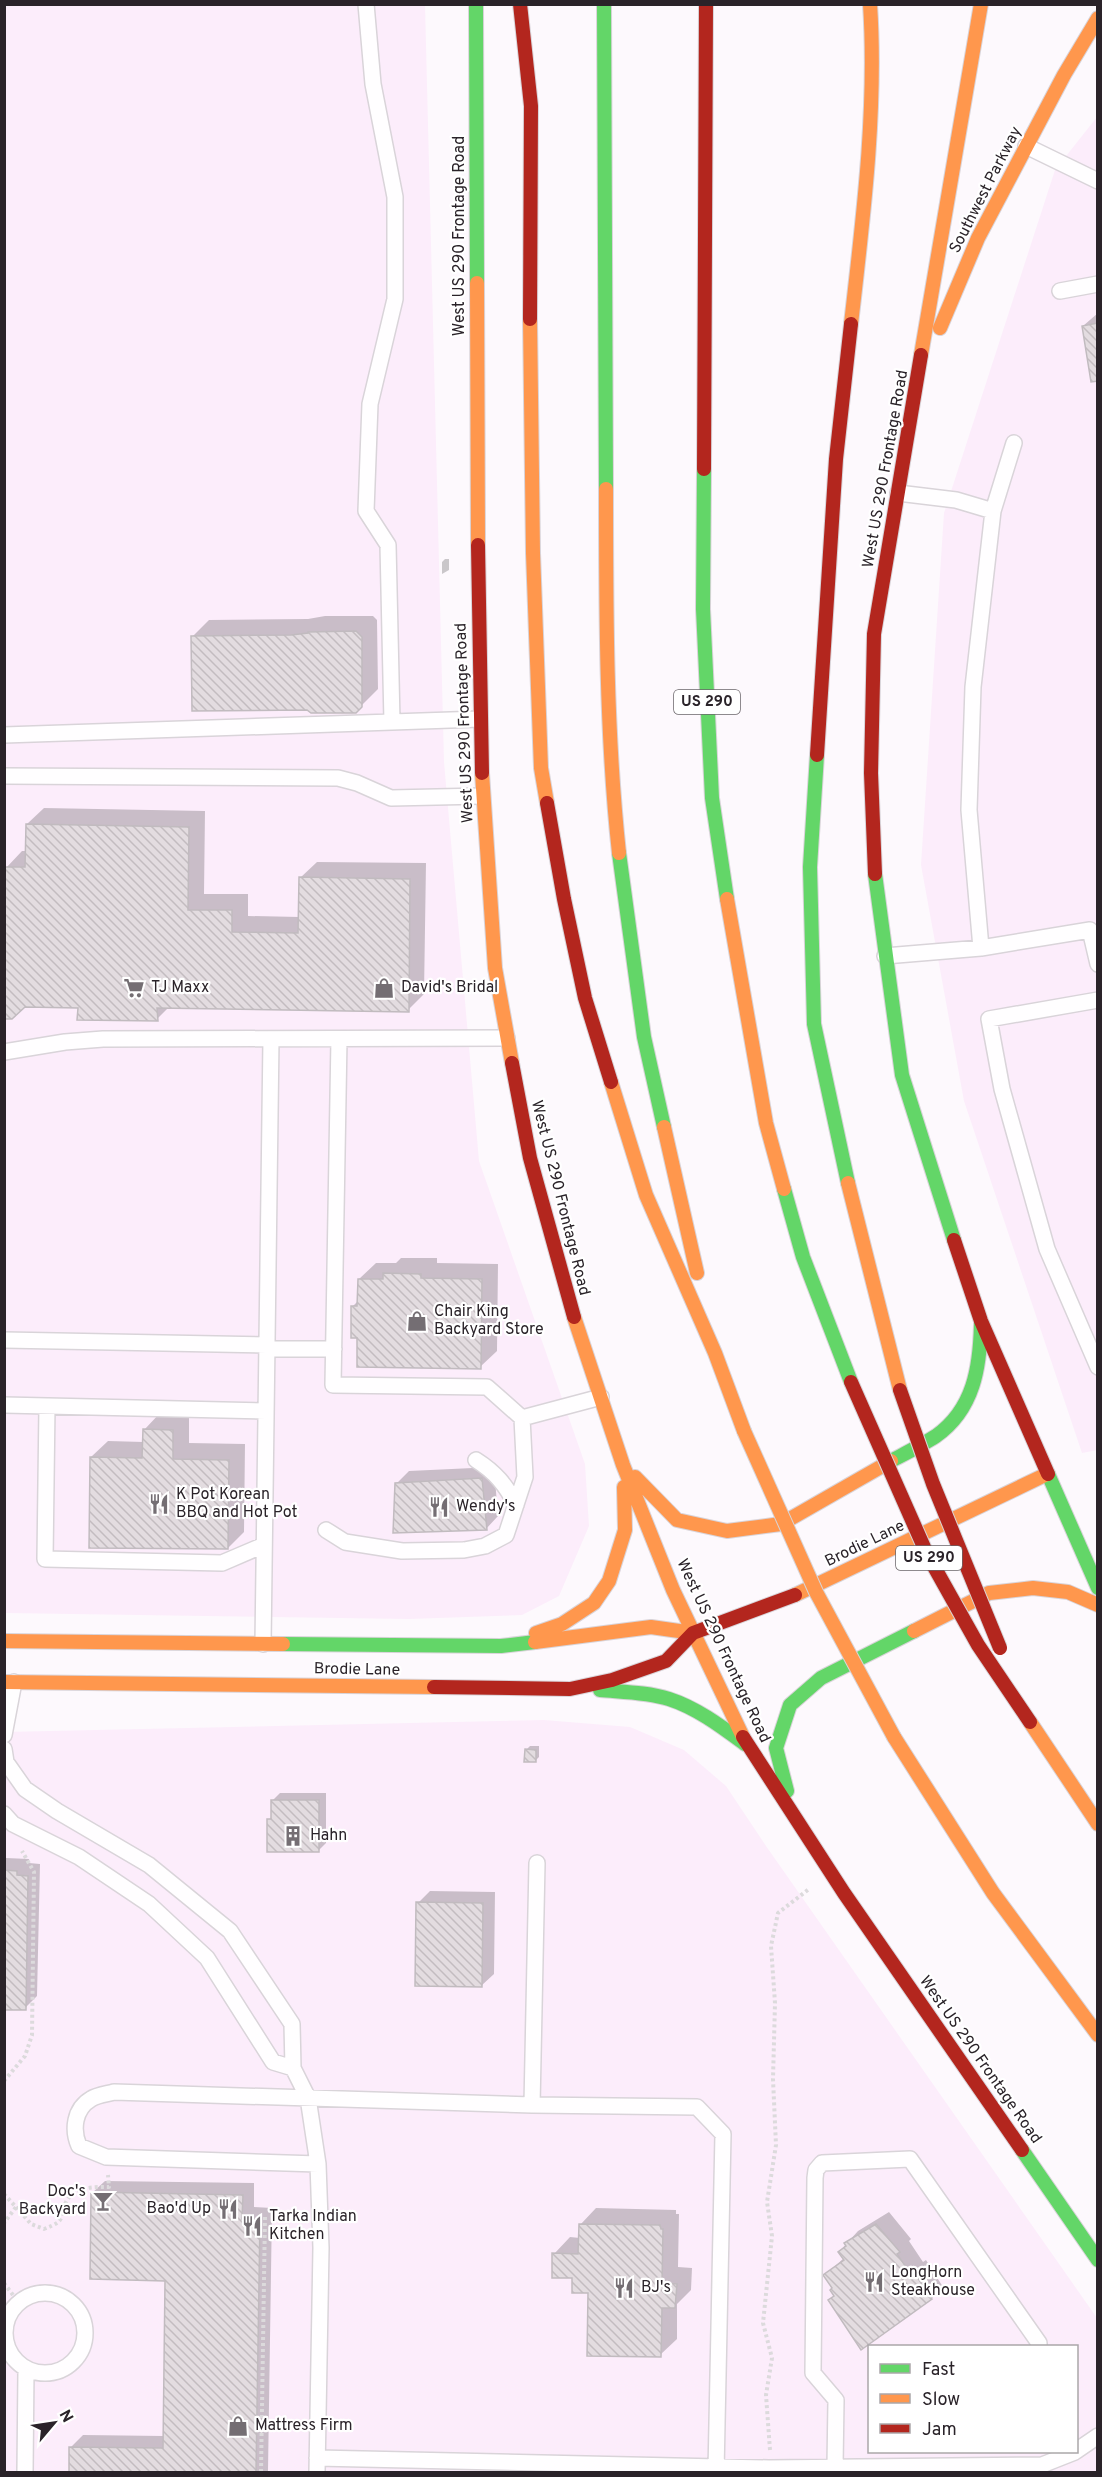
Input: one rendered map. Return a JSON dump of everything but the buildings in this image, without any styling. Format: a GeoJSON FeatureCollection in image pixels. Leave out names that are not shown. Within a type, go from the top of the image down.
{"type":"FeatureCollection","features":[{"type":"Feature","properties":{"kind":"main road","name":"West US 290 Frontage Road"},"geometry":{"type":"LineString","coordinates":[[476,4],[482,796],[495,968],[530,1158],[563,1283],[623,1465],[673,1590],[747,1745],[1098,2260]]}},
{"type":"Feature","properties":{"kind":"main road"},"geometry":{"type":"LineString","coordinates":[[520,4],[531,106],[530,376],[533,553],[541,768],[564,899],[589,1009],[646,1195],[715,1353],[744,1431],[816,1592],[894,1737],[993,1893],[1098,2035]]}},
{"type":"Feature","properties":{"kind":"main road"},"geometry":{"type":"LineString","coordinates":[[604,4],[606,609],[613,798],[626,916],[644,1037],[715,1353]]}},
{"type":"Feature","properties":{"kind":"main road","name":"US 290"},"geometry":{"type":"LineString","coordinates":[[706,4],[703,609],[712,798],[737,965],[766,1123],[803,1257],[851,1382],[927,1554],[978,1645],[1098,1824]]}},
{"type":"Feature","properties":{"kind":"main road"},"geometry":{"type":"LineString","coordinates":[[870,4],[872,33],[868,148],[858,265],[836,459],[814,781],[810,867],[814,1024],[843,1163],[900,1390],[933,1484],[1030,1722]]}},
{"type":"Feature","properties":{"kind":"main road","name":"West US 290 Frontage Road"},"geometry":{"type":"LineString","coordinates":[[981,4],[874,634],[871,773],[874,867],[902,1076],[940,1199],[981,1321],[1098,1588]]}},
{"type":"Feature","properties":{"kind":"main road","name":"Southwest Parkway"},"geometry":{"type":"LineString","coordinates":[[917,382],[978,238],[1026,146],[1098,18]]}},
{"type":"Feature","properties":{"kind":"main road"},"geometry":{"type":"LineString","coordinates":[[623,1465],[677,1520],[727,1531],[781,1524],[937,1435],[966,1405],[980,1360],[981,1321]]}},
{"type":"Feature","properties":{"kind":"main road"},"geometry":{"type":"LineString","coordinates":[[501,1646],[562,1624],[594,1603],[609,1581],[625,1530],[623,1465]]}},
{"type":"Feature","properties":{"kind":"main road","name":"Brodie Lane"},"geometry":{"type":"LineString","coordinates":[[9,1682],[570,1689],[612,1680],[666,1661],[693,1633],[810,1590],[1047,1474]]}},
{"type":"Feature","properties":{"kind":"main road"},"geometry":{"type":"LineString","coordinates":[[793,1815],[776,1748],[790,1706],[820,1678],[989,1593],[1033,1588],[1068,1592],[1098,1605]]}},
{"type":"Feature","properties":{"kind":"main road","name":"Brodie Lane"},"geometry":{"type":"LineString","coordinates":[[4,1641],[501,1646],[651,1628],[693,1633]]}},
{"type":"Feature","properties":{"kind":"main road"},"geometry":{"type":"LineString","coordinates":[[570,1689],[636,1692],[676,1701],[705,1716],[747,1745]]}},
{"type":"Feature","properties":{"kind":"lane"},"geometry":{"type":"LineString","coordinates":[[366,4],[373,84],[395,197],[395,299],[370,404],[366,511],[388,545],[392,722]]}},
{"type":"Feature","properties":{"kind":"lane"},"geometry":{"type":"LineString","coordinates":[[1026,146],[1098,181]]}},
{"type":"Feature","properties":{"kind":"lane"},"geometry":{"type":"LineString","coordinates":[[1060,291],[1098,284]]}},
{"type":"Feature","properties":{"kind":"lane"},"geometry":{"type":"LineString","coordinates":[[981,948],[969,810],[973,687],[993,512],[1014,443]]}},
{"type":"Feature","properties":{"kind":"lane"},"geometry":{"type":"LineString","coordinates":[[898,493],[956,500],[993,512]]}},
{"type":"Feature","properties":{"kind":"lane"},"geometry":{"type":"LineString","coordinates":[[4,735],[480,719]]}},
{"type":"Feature","properties":{"kind":"lane"},"geometry":{"type":"LineString","coordinates":[[4,776],[338,778],[357,783],[391,798],[482,796]]}},
{"type":"Feature","properties":{"kind":"lane"},"geometry":{"type":"LineString","coordinates":[[885,956],[981,948],[1090,930],[1098,964]]}},
{"type":"Feature","properties":{"kind":"lane"},"geometry":{"type":"LineString","coordinates":[[1098,1000],[989,1019],[1002,1089],[1047,1249],[1098,1366]]}},
{"type":"Feature","properties":{"kind":"lane"},"geometry":{"type":"LineString","coordinates":[[4,1052],[65,1042],[103,1040],[507,1038]]}},
{"type":"Feature","properties":{"kind":"lane"},"geometry":{"type":"LineString","coordinates":[[263,1644],[271,1039]]}},
{"type":"Feature","properties":{"kind":"lane"},"geometry":{"type":"LineString","coordinates":[[326,1530],[345,1542],[391,1549],[464,1550],[485,1546],[506,1535],[525,1478],[522,1418],[487,1386],[333,1385],[339,1039]]}},
{"type":"Feature","properties":{"kind":"lane"},"geometry":{"type":"LineString","coordinates":[[4,1340],[334,1349]]}},
{"type":"Feature","properties":{"kind":"lane"},"geometry":{"type":"LineString","coordinates":[[522,1418],[601,1397]]}},
{"type":"Feature","properties":{"kind":"lane"},"geometry":{"type":"LineString","coordinates":[[4,1405],[266,1411]]}},
{"type":"Feature","properties":{"kind":"lane"},"geometry":{"type":"LineString","coordinates":[[47,1406],[45,1559],[222,1563],[264,1545]]}},
{"type":"Feature","properties":{"kind":"lane"},"geometry":{"type":"LineString","coordinates":[[477,1460],[491,1470],[508,1489],[516,1504]]}},
{"type":"Feature","properties":{"kind":"lane"},"geometry":{"type":"LineString","coordinates":[[4,1735],[9,1682]]}},
{"type":"Feature","properties":{"kind":"lane"},"geometry":{"type":"LineString","coordinates":[[4,1749],[6,1762],[26,1789],[57,1811],[149,1865],[230,1931],[292,2024],[293,2068],[308,2098],[318,2164],[321,2248],[317,2465],[716,2469],[1042,2465],[1071,2453]]}},
{"type":"Feature","properties":{"kind":"lane"},"geometry":{"type":"LineString","coordinates":[[4,1814],[13,1824],[79,1857],[149,1904],[207,1958],[273,2062],[293,2068]]}},
{"type":"Feature","properties":{"kind":"lane"},"geometry":{"type":"LineString","coordinates":[[532,2105],[537,1863]]}},
{"type":"Feature","properties":{"kind":"lane"},"geometry":{"type":"LineString","coordinates":[[318,2164],[106,2157],[79,2146],[74,2134],[76,2116],[90,2099],[114,2092],[532,2105],[697,2107],[723,2134],[716,2469]]}},
{"type":"Feature","properties":{"kind":"lane"},"geometry":{"type":"LineString","coordinates":[[835,2466],[836,2400],[813,2373],[815,2178],[816,2170],[822,2163],[910,2159],[1039,2345]]}},
{"type":"Feature","properties":{"kind":"lane"},"geometry":{"type":"LineString","coordinates":[[40,2293],[55,2294],[75,2306],[82,2318],[86,2330],[84,2344],[70,2366],[57,2372],[43,2374],[26,2369],[15,2361],[9,2352],[5,2338],[8,2318],[19,2303],[27,2297],[40,2293]]}},
{"type":"Feature","properties":{"kind":"lane"},"geometry":{"type":"LineString","coordinates":[[25,2472],[26,2369]]}},
{"type":"Feature","properties":{"kind":"lane"},"geometry":{"type":"LineString","coordinates":[[1078,2450],[1098,2436]]}},
{"type":"Feature","properties":{"kind":"path"},"geometry":{"type":"LineString","coordinates":[[4,2081],[25,2056],[32,2035],[34,1872],[24,1852],[14,1845]]}},
{"type":"Feature","properties":{"kind":"path"},"geometry":{"type":"LineString","coordinates":[[770,2450],[766,2395],[772,2358],[763,2323],[772,2236],[767,2202],[776,2145],[772,2079],[775,2003],[771,1946],[778,1913],[812,1887]]}},
{"type":"Feature","properties":{"kind":"path"},"geometry":{"type":"LineString","coordinates":[[4,2194],[31,2224],[44,2229],[58,2223],[64,2213],[66,2201],[75,2193],[88,2187]]}},
{"type":"Feature","properties":{"kind":"path"},"geometry":{"type":"LineString","coordinates":[[4,2223],[16,2207]]}},
{"type":"Feature","properties":{"kind":"path"},"geometry":{"type":"LineString","coordinates":[[261,2472],[265,2215]]}},
{"type":"Feature","properties":{"kind":"path"},"geometry":{"type":"LineString","coordinates":[[4,2283],[19,2303]]}},
{"type":"Feature","properties":{"kind":"shaded area"},"geometry":{"type":"Polygon","coordinates":[[[5,5],[425,5],[444,762],[479,1161],[585,1464],[589,1526],[559,1596],[522,1615],[409,1619],[5,1613],[5,5]]]}},
{"type":"Feature","properties":{"kind":"shaded area"},"geometry":{"type":"Polygon","coordinates":[[[1097,117],[1098,1450],[1082,1453],[964,1101],[921,865],[944,513],[1055,170],[1097,117]]]}},
{"type":"Feature","properties":{"kind":"shaded area"},"geometry":{"type":"Polygon","coordinates":[[[544,1720],[630,1727],[684,1750],[726,1786],[1097,2318],[1097,2472],[5,2472],[4,1732],[544,1720]]]}},
{"type":"Feature","properties":{"kind":"traffic: fast"},"geometry":{"type":"LineString","coordinates":[[476,4],[477,283]]}},
{"type":"Feature","properties":{"kind":"traffic: fast"},"geometry":{"type":"LineString","coordinates":[[604,4],[606,489]]}},
{"type":"Feature","properties":{"kind":"traffic: fast"},"geometry":{"type":"LineString","coordinates":[[704,469],[703,609],[712,798],[727,899]]}},
{"type":"Feature","properties":{"kind":"traffic: fast"},"geometry":{"type":"LineString","coordinates":[[817,755],[810,867],[814,1024],[848,1183]]}},
{"type":"Feature","properties":{"kind":"traffic: fast"},"geometry":{"type":"LineString","coordinates":[[619,853],[644,1037],[664,1127]]}},
{"type":"Feature","properties":{"kind":"traffic: fast"},"geometry":{"type":"LineString","coordinates":[[875,874],[902,1075],[954,1240]]}},
{"type":"Feature","properties":{"kind":"traffic: fast"},"geometry":{"type":"LineString","coordinates":[[784,1189],[803,1257],[851,1382]]}},
{"type":"Feature","properties":{"kind":"traffic: fast"},"geometry":{"type":"LineString","coordinates":[[891,1461],[936,1436],[959,1413],[967,1400],[976,1371],[981,1324]]}},
{"type":"Feature","properties":{"kind":"traffic: fast"},"geometry":{"type":"LineString","coordinates":[[1048,1474],[1098,1588]]}},
{"type":"Feature","properties":{"kind":"traffic: fast"},"geometry":{"type":"LineString","coordinates":[[787,1791],[776,1748],[790,1705],[821,1678],[914,1631]]}},
{"type":"Feature","properties":{"kind":"traffic: fast"},"geometry":{"type":"LineString","coordinates":[[283,1644],[501,1646],[535,1642]]}},
{"type":"Feature","properties":{"kind":"traffic: fast"},"geometry":{"type":"LineString","coordinates":[[600,1690],[669,1699],[709,1718],[745,1744]]}},
{"type":"Feature","properties":{"kind":"traffic: fast"},"geometry":{"type":"LineString","coordinates":[[1022,2150],[1098,2260]]}},
{"type":"Feature","properties":{"kind":"traffic: slow"},"geometry":{"type":"LineString","coordinates":[[851,324],[870,124],[872,84],[870,4]]}},
{"type":"Feature","properties":{"kind":"traffic: slow"},"geometry":{"type":"LineString","coordinates":[[921,355],[981,4]]}},
{"type":"Feature","properties":{"kind":"traffic: slow"},"geometry":{"type":"LineString","coordinates":[[940,328],[978,238],[1064,75],[1098,18]]}},
{"type":"Feature","properties":{"kind":"traffic: slow"},"geometry":{"type":"LineString","coordinates":[[477,283],[478,545]]}},
{"type":"Feature","properties":{"kind":"traffic: slow"},"geometry":{"type":"LineString","coordinates":[[530,319],[533,553],[541,768],[547,803]]}},
{"type":"Feature","properties":{"kind":"traffic: slow"},"geometry":{"type":"LineString","coordinates":[[606,489],[609,717],[619,853]]}},
{"type":"Feature","properties":{"kind":"traffic: slow"},"geometry":{"type":"LineString","coordinates":[[482,773],[495,968],[512,1063]]}},
{"type":"Feature","properties":{"kind":"traffic: slow"},"geometry":{"type":"LineString","coordinates":[[727,899],[766,1123],[784,1189]]}},
{"type":"Feature","properties":{"kind":"traffic: slow"},"geometry":{"type":"LineString","coordinates":[[611,1082],[646,1195],[715,1353],[744,1431]]}},
{"type":"Feature","properties":{"kind":"traffic: slow"},"geometry":{"type":"LineString","coordinates":[[664,1127],[697,1273]]}},
{"type":"Feature","properties":{"kind":"traffic: slow"},"geometry":{"type":"LineString","coordinates":[[848,1183],[900,1390]]}},
{"type":"Feature","properties":{"kind":"traffic: slow"},"geometry":{"type":"LineString","coordinates":[[574,1317],[623,1465],[673,1590],[743,1737]]}},
{"type":"Feature","properties":{"kind":"traffic: slow"},"geometry":{"type":"LineString","coordinates":[[744,1431],[816,1592],[894,1737]]}},
{"type":"Feature","properties":{"kind":"traffic: slow"},"geometry":{"type":"LineString","coordinates":[[635,1477],[677,1520],[727,1531],[781,1524],[891,1461]]}},
{"type":"Feature","properties":{"kind":"traffic: slow"},"geometry":{"type":"LineString","coordinates":[[795,1595],[1047,1474]]}},
{"type":"Feature","properties":{"kind":"traffic: slow"},"geometry":{"type":"LineString","coordinates":[[536,1633],[562,1624],[594,1603],[609,1581],[625,1530],[624,1487]]}},
{"type":"Feature","properties":{"kind":"traffic: slow"},"geometry":{"type":"LineString","coordinates":[[914,1631],[989,1593],[1033,1588],[1068,1592],[1098,1605]]}},
{"type":"Feature","properties":{"kind":"traffic: slow"},"geometry":{"type":"LineString","coordinates":[[535,1642],[651,1627],[693,1633]]}},
{"type":"Feature","properties":{"kind":"traffic: slow"},"geometry":{"type":"LineString","coordinates":[[4,1641],[283,1644]]}},
{"type":"Feature","properties":{"kind":"traffic: slow"},"geometry":{"type":"LineString","coordinates":[[4,1682],[434,1687]]}},
{"type":"Feature","properties":{"kind":"traffic: slow"},"geometry":{"type":"LineString","coordinates":[[1030,1722],[1098,1824]]}},
{"type":"Feature","properties":{"kind":"traffic: slow"},"geometry":{"type":"LineString","coordinates":[[894,1737],[993,1893],[1098,2035]]}},
{"type":"Feature","properties":{"kind":"traffic: jam"},"geometry":{"type":"LineString","coordinates":[[520,4],[531,106],[530,319]]}},
{"type":"Feature","properties":{"kind":"traffic: jam"},"geometry":{"type":"LineString","coordinates":[[704,469],[706,4]]}},
{"type":"Feature","properties":{"kind":"traffic: jam"},"geometry":{"type":"LineString","coordinates":[[817,755],[836,459],[851,324]]}},
{"type":"Feature","properties":{"kind":"traffic: jam"},"geometry":{"type":"LineString","coordinates":[[875,874],[871,773],[874,634],[921,355]]}},
{"type":"Feature","properties":{"kind":"traffic: jam"},"geometry":{"type":"LineString","coordinates":[[478,545],[482,773]]}},
{"type":"Feature","properties":{"kind":"traffic: jam"},"geometry":{"type":"LineString","coordinates":[[547,803],[585,998],[611,1082]]}},
{"type":"Feature","properties":{"kind":"traffic: jam"},"geometry":{"type":"LineString","coordinates":[[512,1063],[530,1158],[574,1317]]}},
{"type":"Feature","properties":{"kind":"traffic: jam"},"geometry":{"type":"LineString","coordinates":[[954,1240],[981,1321],[1048,1474]]}},
{"type":"Feature","properties":{"kind":"traffic: jam"},"geometry":{"type":"LineString","coordinates":[[851,1382],[927,1554],[978,1645],[1030,1722]]}},
{"type":"Feature","properties":{"kind":"traffic: jam"},"geometry":{"type":"LineString","coordinates":[[900,1390],[933,1484],[1000,1648]]}},
{"type":"Feature","properties":{"kind":"traffic: jam"},"geometry":{"type":"LineString","coordinates":[[434,1687],[570,1689],[612,1680],[666,1661],[693,1633],[795,1595]]}},
{"type":"Feature","properties":{"kind":"traffic: jam"},"geometry":{"type":"LineString","coordinates":[[743,1737],[844,1893],[1022,2150]]}},
{"type":"Feature","properties":{"kind":"place","name":"TJ Maxx"},"geometry":{"type":"Point","coordinates":[134,988]}},
{"type":"Feature","properties":{"kind":"place","name":"David's Bridal"},"geometry":{"type":"Point","coordinates":[384,988]}},
{"type":"Feature","properties":{"kind":"place","name":"Chair King Backyard Store"},"geometry":{"type":"Point","coordinates":[417,1321]}},
{"type":"Feature","properties":{"kind":"place","name":"K Pot Korean BBQ and Hot Pot"},"geometry":{"type":"Point","coordinates":[159,1504]}},
{"type":"Feature","properties":{"kind":"place","name":"Wendy's"},"geometry":{"type":"Point","coordinates":[439,1507]}},
{"type":"Feature","properties":{"kind":"place","name":"Hahn"},"geometry":{"type":"Point","coordinates":[293,1836]}},
{"type":"Feature","properties":{"kind":"place","name":"Doc's Backyard"},"geometry":{"type":"Point","coordinates":[103,2201]}},
{"type":"Feature","properties":{"kind":"place","name":"Bao'd Up"},"geometry":{"type":"Point","coordinates":[228,2209]}},
{"type":"Feature","properties":{"kind":"place","name":"Tarka Indian Kitchen"},"geometry":{"type":"Point","coordinates":[252,2226]}},
{"type":"Feature","properties":{"kind":"place","name":"LongHorn Steakhouse"},"geometry":{"type":"Point","coordinates":[874,2282]}},
{"type":"Feature","properties":{"kind":"place","name":"BJ's"},"geometry":{"type":"Point","coordinates":[624,2288]}},
{"type":"Feature","properties":{"kind":"place","name":"Mattress Firm"},"geometry":{"type":"Point","coordinates":[238,2426]}}]}
